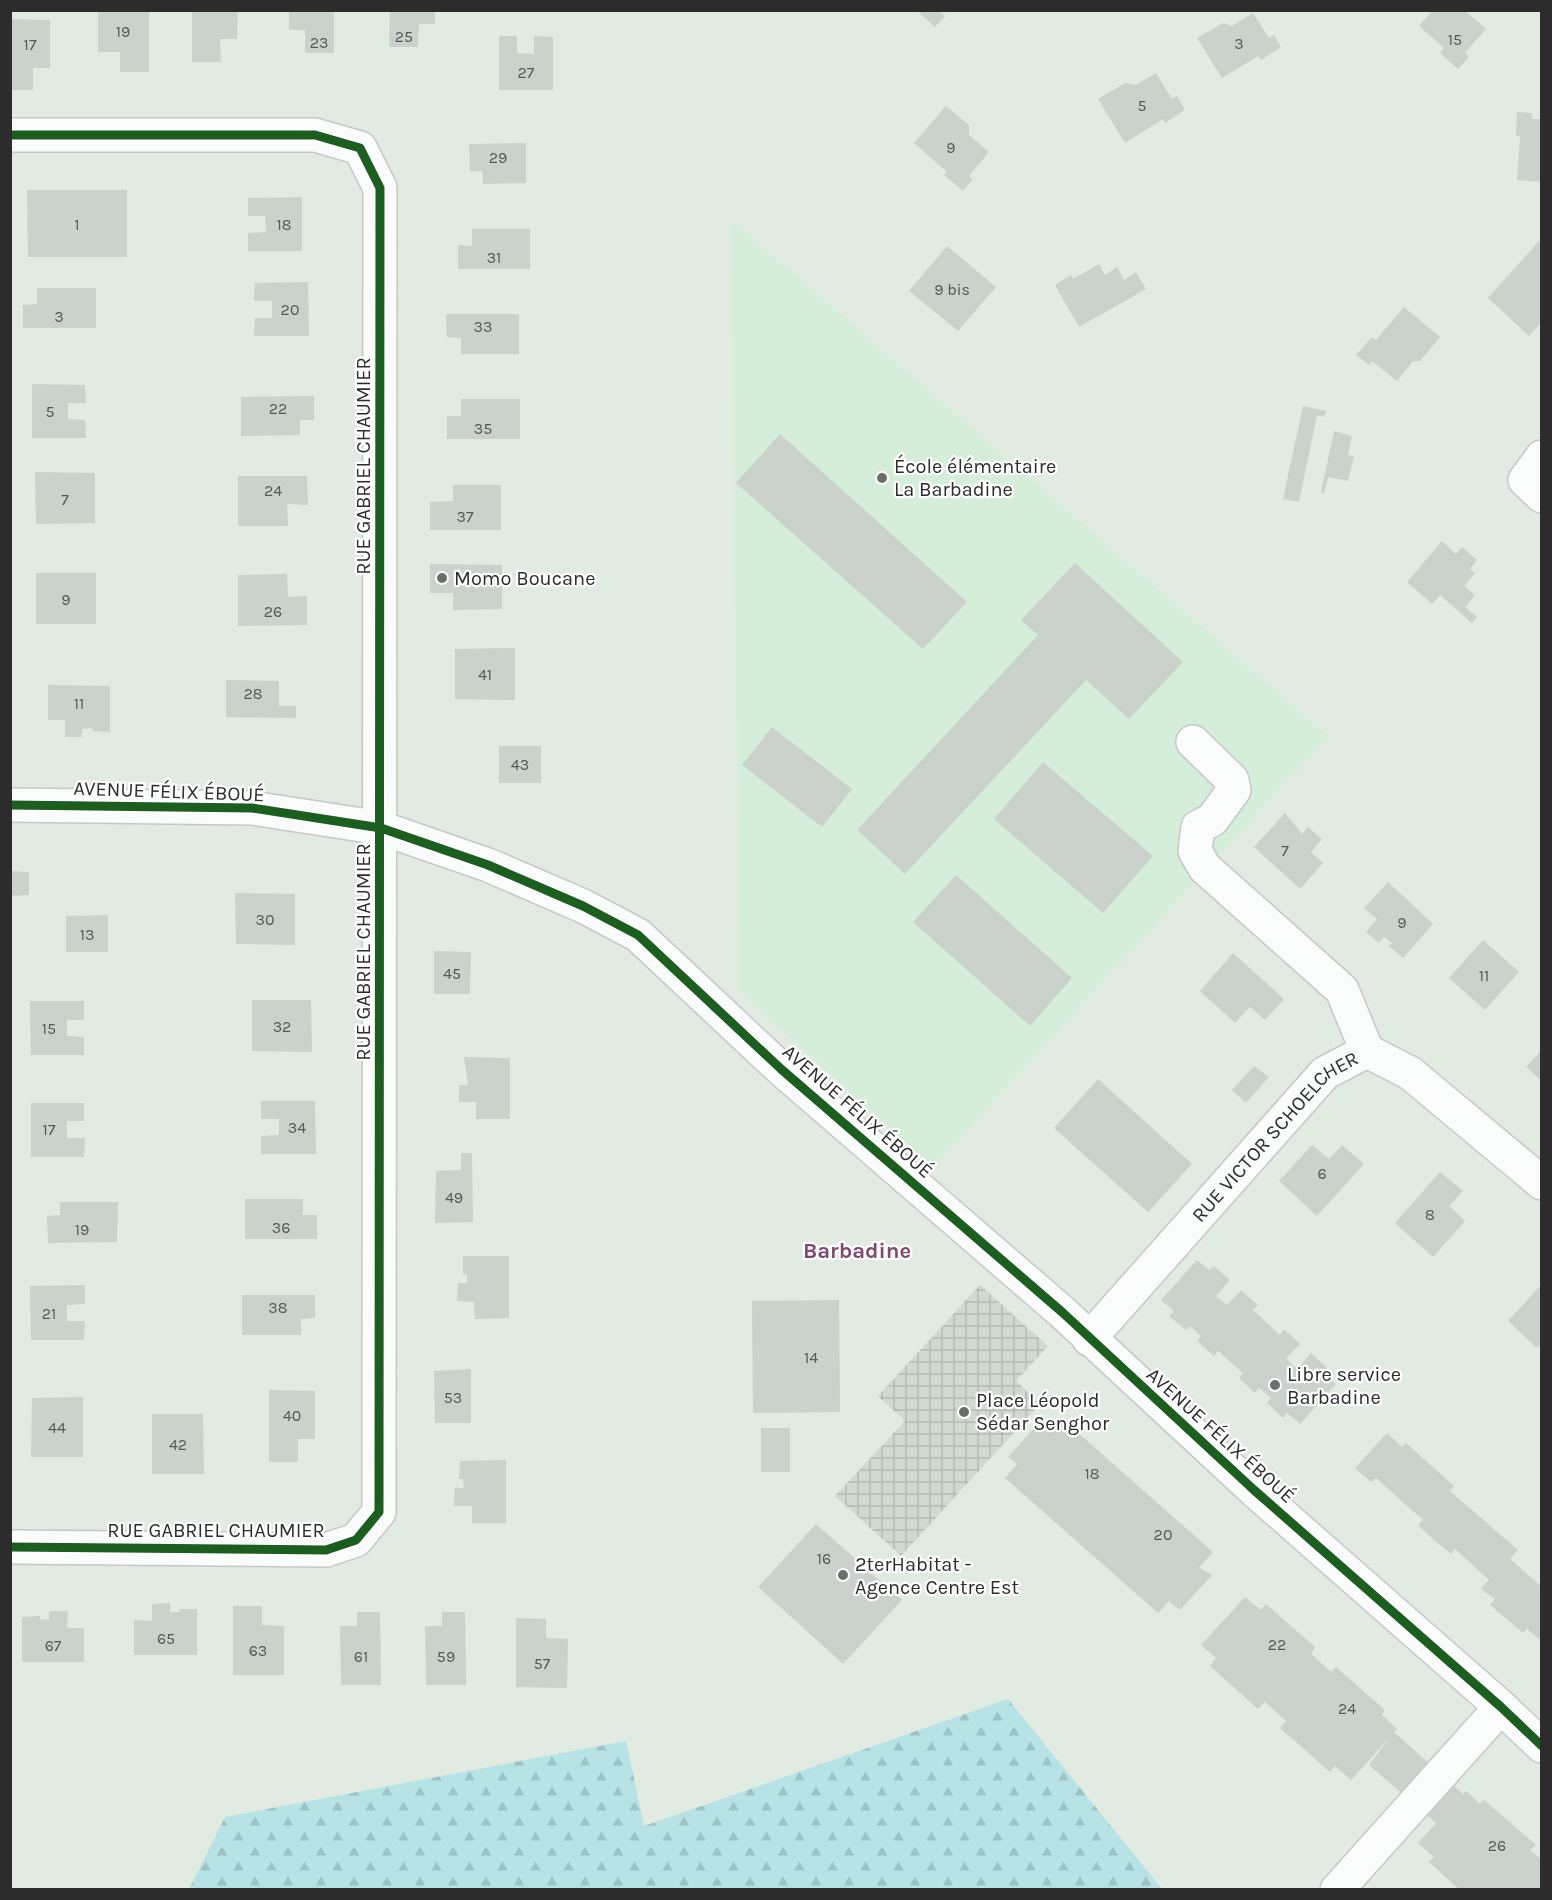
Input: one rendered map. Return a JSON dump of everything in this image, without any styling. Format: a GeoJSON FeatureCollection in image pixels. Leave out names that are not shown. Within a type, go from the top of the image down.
{"type":"FeatureCollection","features":[{"type":"Feature","properties":{"kind":"street","name":"RUE GABRIEL CHAUMIER"},"geometry":{"type":"LineString","coordinates":[[10,135],[315,135],[360,148],[380,188],[381,828],[379,1512],[356,1540],[326,1550],[10,1547]]}},
{"type":"Feature","properties":{"kind":"street"},"geometry":{"type":"LineString","coordinates":[[1542,458],[1525,480],[1542,496]]}},
{"type":"Feature","properties":{"kind":"street"},"geometry":{"type":"LineString","coordinates":[[1192,742],[1232,780],[1234,785],[1234,790],[1212,820],[1198,827],[1195,850],[1205,868],[1342,990],[1367,1051]]}},
{"type":"Feature","properties":{"kind":"street","name":"AVENUE FÉLIX ÉBOUÉ"},"geometry":{"type":"LineString","coordinates":[[10,805],[252,808],[381,828],[488,865],[584,906],[638,935],[781,1069],[1089,1339],[1254,1491],[1501,1707],[1542,1746]]}},
{"type":"Feature","properties":{"kind":"street","name":"RUE VICTOR SCHOELCHER"},"geometry":{"type":"LineString","coordinates":[[1089,1339],[1325,1073],[1367,1051],[1410,1073],[1542,1183]]}},
{"type":"Feature","properties":{"kind":"street"},"geometry":{"type":"LineString","coordinates":[[1337,1890],[1501,1707]]}},
{"type":"Feature","properties":{"kind":"shaded area","name":"École élémentaire La Barbadine"},"geometry":{"type":"Polygon","coordinates":[[[732,220],[1328,736],[933,1167],[739,991],[732,220]]]}},
{"type":"Feature","properties":{"kind":"shaded area","name":"Place Léopold Sédar Senghor"},"geometry":{"type":"Polygon","coordinates":[[[980,1285],[1048,1346],[1016,1381],[1040,1404],[901,1556],[835,1496],[905,1421],[878,1396],[980,1285]]]}},
{"type":"Feature","properties":{"kind":"green space"},"geometry":{"type":"Polygon","coordinates":[[[1008,1699],[1162,1889],[189,1889],[225,1817],[626,1741],[644,1826],[1008,1699]]]}},
{"type":"Feature","properties":{"kind":"building"},"geometry":{"type":"Polygon","coordinates":[[[98,10],[149,10],[149,72],[120,72],[120,52],[98,52],[98,10]]]}},
{"type":"Feature","properties":{"kind":"building"},"geometry":{"type":"Polygon","coordinates":[[[192,10],[238,10],[237,39],[220,39],[221,62],[192,62],[192,10]]]}},
{"type":"Feature","properties":{"kind":"building"},"geometry":{"type":"Polygon","coordinates":[[[289,10],[334,10],[334,53],[305,53],[305,30],[289,30],[289,10]]]}},
{"type":"Feature","properties":{"kind":"building"},"geometry":{"type":"Polygon","coordinates":[[[390,10],[435,10],[435,24],[419,24],[418,47],[389,47],[390,10]]]}},
{"type":"Feature","properties":{"kind":"building"},"geometry":{"type":"Polygon","coordinates":[[[916,10],[943,10],[941,13],[945,16],[935,27],[916,10]]]}},
{"type":"Feature","properties":{"kind":"building"},"geometry":{"type":"Polygon","coordinates":[[[1433,10],[1464,10],[1486,29],[1465,53],[1469,57],[1458,69],[1440,53],[1444,48],[1419,26],[1433,10]]]}},
{"type":"Feature","properties":{"kind":"building"},"geometry":{"type":"Polygon","coordinates":[[[1253,13],[1269,38],[1274,35],[1281,47],[1261,60],[1258,56],[1222,78],[1197,38],[1223,23],[1232,26],[1253,13]]]}},
{"type":"Feature","properties":{"kind":"building"},"geometry":{"type":"Polygon","coordinates":[[[10,19],[50,20],[50,68],[33,68],[33,90],[10,90],[10,19]]]}},
{"type":"Feature","properties":{"kind":"building"},"geometry":{"type":"Polygon","coordinates":[[[499,36],[517,36],[517,53],[534,54],[534,36],[553,37],[553,90],[499,90],[499,36]]]}},
{"type":"Feature","properties":{"kind":"building"},"geometry":{"type":"Polygon","coordinates":[[[1156,73],[1172,99],[1177,96],[1185,110],[1165,123],[1163,119],[1125,143],[1098,99],[1125,83],[1136,85],[1156,73]]]}},
{"type":"Feature","properties":{"kind":"building"},"geometry":{"type":"Polygon","coordinates":[[[946,106],[969,125],[969,135],[989,152],[969,176],[973,179],[963,191],[944,175],[947,172],[914,143],[946,106]]]}},
{"type":"Feature","properties":{"kind":"building"},"geometry":{"type":"Polygon","coordinates":[[[1517,112],[1532,113],[1532,119],[1542,119],[1542,182],[1517,180],[1520,136],[1516,136],[1517,112]]]}},
{"type":"Feature","properties":{"kind":"building"},"geometry":{"type":"Polygon","coordinates":[[[526,143],[526,183],[483,184],[482,171],[470,171],[469,144],[526,143]]]}},
{"type":"Feature","properties":{"kind":"building"},"geometry":{"type":"Polygon","coordinates":[[[27,190],[127,190],[127,257],[28,257],[27,190]]]}},
{"type":"Feature","properties":{"kind":"building"},"geometry":{"type":"Polygon","coordinates":[[[302,197],[302,251],[248,251],[248,233],[266,232],[265,216],[248,216],[248,198],[302,197]]]}},
{"type":"Feature","properties":{"kind":"building"},"geometry":{"type":"Polygon","coordinates":[[[472,229],[530,229],[530,269],[458,269],[458,245],[472,246],[472,229]]]}},
{"type":"Feature","properties":{"kind":"building"},"geometry":{"type":"Polygon","coordinates":[[[1539,241],[1542,243],[1542,322],[1529,336],[1488,298],[1539,241]]]}},
{"type":"Feature","properties":{"kind":"building"},"geometry":{"type":"Polygon","coordinates":[[[947,246],[996,287],[958,331],[909,291],[947,246]]]}},
{"type":"Feature","properties":{"kind":"building"},"geometry":{"type":"Polygon","coordinates":[[[1099,264],[1105,275],[1117,267],[1124,280],[1136,272],[1146,289],[1079,327],[1055,285],[1071,275],[1073,279],[1099,264]]]}},
{"type":"Feature","properties":{"kind":"building"},"geometry":{"type":"Polygon","coordinates":[[[308,282],[309,336],[254,336],[255,318],[272,318],[272,301],[254,301],[255,283],[308,282]]]}},
{"type":"Feature","properties":{"kind":"building"},"geometry":{"type":"Polygon","coordinates":[[[37,288],[96,288],[96,328],[23,328],[23,305],[37,304],[37,288]]]}},
{"type":"Feature","properties":{"kind":"building"},"geometry":{"type":"Polygon","coordinates":[[[1404,307],[1440,337],[1420,361],[1413,361],[1397,381],[1372,361],[1369,365],[1356,355],[1372,337],[1376,340],[1404,307]]]}},
{"type":"Feature","properties":{"kind":"building"},"geometry":{"type":"Polygon","coordinates":[[[446,314],[519,314],[519,354],[461,354],[461,338],[447,337],[446,314]]]}},
{"type":"Feature","properties":{"kind":"building"},"geometry":{"type":"Polygon","coordinates":[[[32,384],[85,385],[86,403],[68,403],[68,419],[85,420],[86,438],[32,438],[32,384]]]}},
{"type":"Feature","properties":{"kind":"building"},"geometry":{"type":"Polygon","coordinates":[[[314,396],[314,420],[300,420],[300,435],[241,436],[241,397],[314,396]]]}},
{"type":"Feature","properties":{"kind":"building"},"geometry":{"type":"Polygon","coordinates":[[[461,399],[520,399],[520,439],[447,439],[447,416],[461,416],[461,399]]]}},
{"type":"Feature","properties":{"kind":"building"},"geometry":{"type":"Polygon","coordinates":[[[1303,406],[1326,411],[1324,417],[1317,415],[1299,502],[1283,499],[1303,406]]]}},
{"type":"Feature","properties":{"kind":"building"},"geometry":{"type":"Polygon","coordinates":[[[1334,431],[1352,436],[1348,455],[1354,456],[1348,481],[1328,477],[1324,493],[1321,493],[1334,431]]]}},
{"type":"Feature","properties":{"kind":"building"},"geometry":{"type":"Polygon","coordinates":[[[780,434],[967,602],[923,649],[736,483],[780,434]]]}},
{"type":"Feature","properties":{"kind":"building"},"geometry":{"type":"Polygon","coordinates":[[[35,472],[95,473],[95,523],[36,524],[35,472]]]}},
{"type":"Feature","properties":{"kind":"building"},"geometry":{"type":"Polygon","coordinates":[[[238,476],[307,476],[308,505],[287,504],[288,526],[238,526],[238,476]]]}},
{"type":"Feature","properties":{"kind":"building"},"geometry":{"type":"Polygon","coordinates":[[[453,485],[501,485],[501,530],[430,530],[430,502],[453,501],[453,485]]]}},
{"type":"Feature","properties":{"kind":"building"},"geometry":{"type":"Polygon","coordinates":[[[1442,541],[1456,554],[1462,547],[1477,560],[1470,569],[1475,573],[1464,586],[1475,595],[1465,607],[1477,617],[1472,623],[1440,595],[1432,604],[1407,582],[1442,541]]]}},
{"type":"Feature","properties":{"kind":"building"},"geometry":{"type":"Polygon","coordinates":[[[1075,563],[1183,662],[1129,719],[1086,680],[905,874],[857,830],[1038,635],[1021,620],[1075,563]]]}},
{"type":"Feature","properties":{"kind":"building"},"geometry":{"type":"Polygon","coordinates":[[[430,564],[502,565],[502,609],[453,610],[453,593],[430,593],[430,564]]]}},
{"type":"Feature","properties":{"kind":"building"},"geometry":{"type":"Polygon","coordinates":[[[36,573],[96,573],[96,624],[36,624],[36,573]]]}},
{"type":"Feature","properties":{"kind":"building"},"geometry":{"type":"Polygon","coordinates":[[[287,574],[288,597],[307,596],[307,625],[238,626],[238,575],[287,574]]]}},
{"type":"Feature","properties":{"kind":"building"},"geometry":{"type":"Polygon","coordinates":[[[515,648],[515,700],[455,699],[455,649],[515,648]]]}},
{"type":"Feature","properties":{"kind":"building"},"geometry":{"type":"Polygon","coordinates":[[[226,680],[279,681],[279,706],[296,706],[296,718],[226,717],[226,680]]]}},
{"type":"Feature","properties":{"kind":"building"},"geometry":{"type":"Polygon","coordinates":[[[48,685],[110,686],[110,732],[92,731],[93,728],[82,729],[82,737],[65,737],[65,720],[48,720],[48,685]]]}},
{"type":"Feature","properties":{"kind":"building"},"geometry":{"type":"Polygon","coordinates":[[[772,727],[852,789],[822,827],[742,765],[772,727]]]}},
{"type":"Feature","properties":{"kind":"building"},"geometry":{"type":"Polygon","coordinates":[[[499,746],[541,746],[541,783],[499,783],[499,746]]]}},
{"type":"Feature","properties":{"kind":"building"},"geometry":{"type":"Polygon","coordinates":[[[1043,762],[1153,856],[1103,913],[994,819],[1043,762]]]}},
{"type":"Feature","properties":{"kind":"building"},"geometry":{"type":"Polygon","coordinates":[[[1285,813],[1302,834],[1308,827],[1322,839],[1311,852],[1323,863],[1300,889],[1254,847],[1285,813]]]}},
{"type":"Feature","properties":{"kind":"building"},"geometry":{"type":"Polygon","coordinates":[[[10,871],[29,872],[29,895],[10,896],[10,871]]]}},
{"type":"Feature","properties":{"kind":"building"},"geometry":{"type":"Polygon","coordinates":[[[956,875],[1072,978],[1030,1026],[913,922],[956,875]]]}},
{"type":"Feature","properties":{"kind":"building"},"geometry":{"type":"Polygon","coordinates":[[[1388,882],[1433,924],[1403,958],[1389,946],[1392,943],[1384,937],[1379,943],[1366,932],[1377,919],[1364,908],[1388,882]]]}},
{"type":"Feature","properties":{"kind":"building"},"geometry":{"type":"Polygon","coordinates":[[[235,893],[295,894],[295,945],[236,944],[235,893]]]}},
{"type":"Feature","properties":{"kind":"building"},"geometry":{"type":"Polygon","coordinates":[[[108,915],[108,952],[66,952],[66,916],[108,915]]]}},
{"type":"Feature","properties":{"kind":"building"},"geometry":{"type":"Polygon","coordinates":[[[1483,940],[1519,972],[1485,1010],[1449,978],[1483,940]]]}},
{"type":"Feature","properties":{"kind":"building"},"geometry":{"type":"Polygon","coordinates":[[[434,951],[471,952],[470,994],[434,994],[434,951]]]}},
{"type":"Feature","properties":{"kind":"building"},"geometry":{"type":"Polygon","coordinates":[[[1233,953],[1284,999],[1265,1020],[1250,1007],[1235,1023],[1200,991],[1233,953]]]}},
{"type":"Feature","properties":{"kind":"building"},"geometry":{"type":"Polygon","coordinates":[[[252,1000],[311,1000],[312,1052],[252,1051],[252,1000]]]}},
{"type":"Feature","properties":{"kind":"building"},"geometry":{"type":"Polygon","coordinates":[[[30,1001],[84,1001],[84,1020],[67,1020],[67,1036],[84,1037],[84,1055],[31,1055],[30,1001]]]}},
{"type":"Feature","properties":{"kind":"building"},"geometry":{"type":"Polygon","coordinates":[[[1542,1050],[1542,1081],[1526,1067],[1542,1050]]]}},
{"type":"Feature","properties":{"kind":"building"},"geometry":{"type":"Polygon","coordinates":[[[464,1057],[510,1058],[510,1119],[476,1119],[476,1102],[459,1102],[459,1085],[468,1085],[464,1057]]]}},
{"type":"Feature","properties":{"kind":"building"},"geometry":{"type":"Polygon","coordinates":[[[1254,1066],[1269,1077],[1246,1103],[1232,1090],[1254,1066]]]}},
{"type":"Feature","properties":{"kind":"building"},"geometry":{"type":"Polygon","coordinates":[[[1098,1079],[1192,1164],[1148,1212],[1054,1128],[1098,1079]]]}},
{"type":"Feature","properties":{"kind":"building"},"geometry":{"type":"Polygon","coordinates":[[[261,1101],[315,1101],[316,1154],[261,1154],[261,1136],[279,1135],[279,1119],[261,1119],[261,1101]]]}},
{"type":"Feature","properties":{"kind":"building"},"geometry":{"type":"Polygon","coordinates":[[[31,1103],[84,1103],[84,1121],[67,1121],[67,1138],[85,1138],[84,1157],[31,1157],[31,1103]]]}},
{"type":"Feature","properties":{"kind":"building"},"geometry":{"type":"Polygon","coordinates":[[[1312,1145],[1329,1159],[1342,1145],[1364,1164],[1317,1216],[1279,1181],[1312,1145]]]}},
{"type":"Feature","properties":{"kind":"building"},"geometry":{"type":"Polygon","coordinates":[[[461,1153],[472,1153],[473,1222],[435,1223],[436,1171],[461,1170],[461,1153]]]}},
{"type":"Feature","properties":{"kind":"building"},"geometry":{"type":"Polygon","coordinates":[[[1440,1172],[1463,1191],[1449,1206],[1465,1221],[1433,1257],[1395,1223],[1440,1172]]]}},
{"type":"Feature","properties":{"kind":"building"},"geometry":{"type":"Polygon","coordinates":[[[245,1199],[303,1199],[303,1215],[317,1215],[317,1239],[245,1239],[245,1199]]]}},
{"type":"Feature","properties":{"kind":"building"},"geometry":{"type":"Polygon","coordinates":[[[60,1202],[118,1202],[117,1242],[48,1243],[47,1216],[60,1215],[60,1202]]]}},
{"type":"Feature","properties":{"kind":"building"},"geometry":{"type":"Polygon","coordinates":[[[463,1256],[509,1256],[509,1318],[475,1319],[474,1302],[457,1301],[458,1283],[467,1283],[467,1274],[463,1274],[463,1256]]]}},
{"type":"Feature","properties":{"kind":"building"},"geometry":{"type":"Polygon","coordinates":[[[1197,1260],[1209,1270],[1214,1266],[1230,1280],[1216,1296],[1227,1305],[1241,1290],[1258,1305],[1253,1310],[1280,1335],[1284,1329],[1300,1344],[1286,1358],[1297,1369],[1311,1353],[1328,1369],[1323,1373],[1336,1384],[1300,1424],[1287,1413],[1283,1418],[1267,1403],[1271,1398],[1259,1388],[1255,1393],[1239,1378],[1243,1373],[1218,1351],[1214,1356],[1197,1341],[1201,1336],[1190,1326],[1186,1330],[1169,1316],[1174,1311],[1161,1300],[1197,1260]]]}},
{"type":"Feature","properties":{"kind":"building"},"geometry":{"type":"Polygon","coordinates":[[[1542,1284],[1542,1343],[1537,1348],[1508,1321],[1542,1284]]]}},
{"type":"Feature","properties":{"kind":"building"},"geometry":{"type":"Polygon","coordinates":[[[85,1285],[85,1304],[67,1305],[67,1321],[85,1321],[84,1340],[31,1340],[30,1286],[85,1285]]]}},
{"type":"Feature","properties":{"kind":"building"},"geometry":{"type":"Polygon","coordinates":[[[242,1295],[315,1295],[315,1318],[301,1319],[301,1335],[242,1335],[242,1295]]]}},
{"type":"Feature","properties":{"kind":"building"},"geometry":{"type":"Polygon","coordinates":[[[839,1300],[840,1412],[753,1413],[752,1301],[839,1300]]]}},
{"type":"Feature","properties":{"kind":"building"},"geometry":{"type":"Polygon","coordinates":[[[471,1369],[471,1423],[435,1423],[434,1371],[471,1369]]]}},
{"type":"Feature","properties":{"kind":"building"},"geometry":{"type":"Polygon","coordinates":[[[269,1390],[315,1391],[315,1439],[298,1439],[298,1462],[269,1462],[269,1390]]]}},
{"type":"Feature","properties":{"kind":"building"},"geometry":{"type":"Polygon","coordinates":[[[83,1397],[83,1457],[31,1457],[32,1398],[83,1397]]]}},
{"type":"Feature","properties":{"kind":"building"},"geometry":{"type":"Polygon","coordinates":[[[152,1414],[203,1414],[204,1474],[152,1474],[152,1414]]]}},
{"type":"Feature","properties":{"kind":"building"},"geometry":{"type":"Polygon","coordinates":[[[1060,1417],[1213,1552],[1199,1568],[1212,1575],[1180,1610],[1169,1601],[1158,1613],[1005,1478],[1017,1464],[1008,1457],[1038,1424],[1046,1432],[1060,1417]]]}},
{"type":"Feature","properties":{"kind":"building"},"geometry":{"type":"Polygon","coordinates":[[[761,1428],[790,1428],[790,1472],[761,1472],[761,1428]]]}},
{"type":"Feature","properties":{"kind":"building"},"geometry":{"type":"Polygon","coordinates":[[[1387,1433],[1402,1447],[1406,1443],[1454,1486],[1450,1491],[1518,1550],[1510,1559],[1542,1587],[1542,1637],[1539,1639],[1527,1629],[1523,1633],[1490,1605],[1495,1599],[1481,1589],[1489,1580],[1455,1549],[1451,1554],[1434,1540],[1418,1525],[1423,1520],[1376,1478],[1371,1482],[1355,1468],[1387,1433]]]}},
{"type":"Feature","properties":{"kind":"building"},"geometry":{"type":"Polygon","coordinates":[[[506,1460],[506,1523],[472,1523],[472,1506],[454,1506],[455,1488],[464,1488],[463,1479],[459,1479],[460,1461],[506,1460]]]}},
{"type":"Feature","properties":{"kind":"building"},"geometry":{"type":"Polygon","coordinates":[[[816,1524],[902,1600],[843,1664],[758,1587],[816,1524]]]}},
{"type":"Feature","properties":{"kind":"building"},"geometry":{"type":"Polygon","coordinates":[[[1245,1597],[1261,1610],[1266,1604],[1315,1647],[1311,1654],[1331,1672],[1336,1667],[1385,1710],[1382,1715],[1397,1729],[1394,1732],[1463,1794],[1466,1791],[1480,1804],[1484,1800],[1536,1845],[1530,1850],[1542,1860],[1542,1890],[1460,1890],[1429,1862],[1434,1857],[1418,1843],[1436,1823],[1369,1765],[1390,1737],[1351,1780],[1335,1766],[1330,1772],[1280,1728],[1286,1721],[1265,1702],[1258,1709],[1210,1666],[1216,1658],[1201,1645],[1245,1597]]]}},
{"type":"Feature","properties":{"kind":"building"},"geometry":{"type":"Polygon","coordinates":[[[170,1603],[170,1612],[179,1612],[179,1609],[197,1609],[197,1655],[134,1655],[134,1620],[152,1621],[152,1604],[170,1603]]]}},
{"type":"Feature","properties":{"kind":"building"},"geometry":{"type":"Polygon","coordinates":[[[233,1606],[262,1606],[262,1625],[284,1626],[284,1675],[233,1675],[233,1606]]]}},
{"type":"Feature","properties":{"kind":"building"},"geometry":{"type":"Polygon","coordinates":[[[49,1611],[68,1611],[67,1628],[84,1628],[84,1662],[22,1662],[22,1617],[40,1616],[40,1619],[49,1620],[49,1611]]]}},
{"type":"Feature","properties":{"kind":"building"},"geometry":{"type":"Polygon","coordinates":[[[357,1612],[380,1612],[381,1685],[341,1685],[340,1626],[357,1626],[357,1612]]]}},
{"type":"Feature","properties":{"kind":"building"},"geometry":{"type":"Polygon","coordinates":[[[442,1612],[465,1612],[466,1685],[426,1685],[425,1626],[442,1626],[442,1612]]]}},
{"type":"Feature","properties":{"kind":"building"},"geometry":{"type":"Polygon","coordinates":[[[516,1618],[546,1619],[546,1638],[568,1639],[567,1688],[516,1687],[516,1618]]]}},
{"type":"Feature","properties":{"kind":"cycle path"},"geometry":{"type":"LineString","coordinates":[[10,135],[315,135],[360,148],[380,188],[379,1512],[356,1540],[326,1550],[10,1547]]}},
{"type":"Feature","properties":{"kind":"cycle path"},"geometry":{"type":"LineString","coordinates":[[10,805],[252,808],[381,828],[488,865],[583,906],[638,935],[781,1069],[1062,1312],[1254,1490],[1501,1707],[1542,1746]]}},
{"type":"Feature","properties":{"kind":"place","name":"École élémentaire La Barbadine"},"geometry":{"type":"Point","coordinates":[882,478]}},
{"type":"Feature","properties":{"kind":"place","name":"Momo Boucane"},"geometry":{"type":"Point","coordinates":[442,578]}},
{"type":"Feature","properties":{"kind":"place","name":"Libre service Barbadine"},"geometry":{"type":"Point","coordinates":[1275,1385]}},
{"type":"Feature","properties":{"kind":"place","name":"Place Léopold Sédar Senghor"},"geometry":{"type":"Point","coordinates":[964,1412]}},
{"type":"Feature","properties":{"kind":"place","name":"2terHabitat - Agence Centre Est"},"geometry":{"type":"Point","coordinates":[843,1575]}},
{"type":"Feature","properties":{"kind":"district","name":"Barbadine"},"geometry":{"type":"Point","coordinates":[857,1250]}}]}
